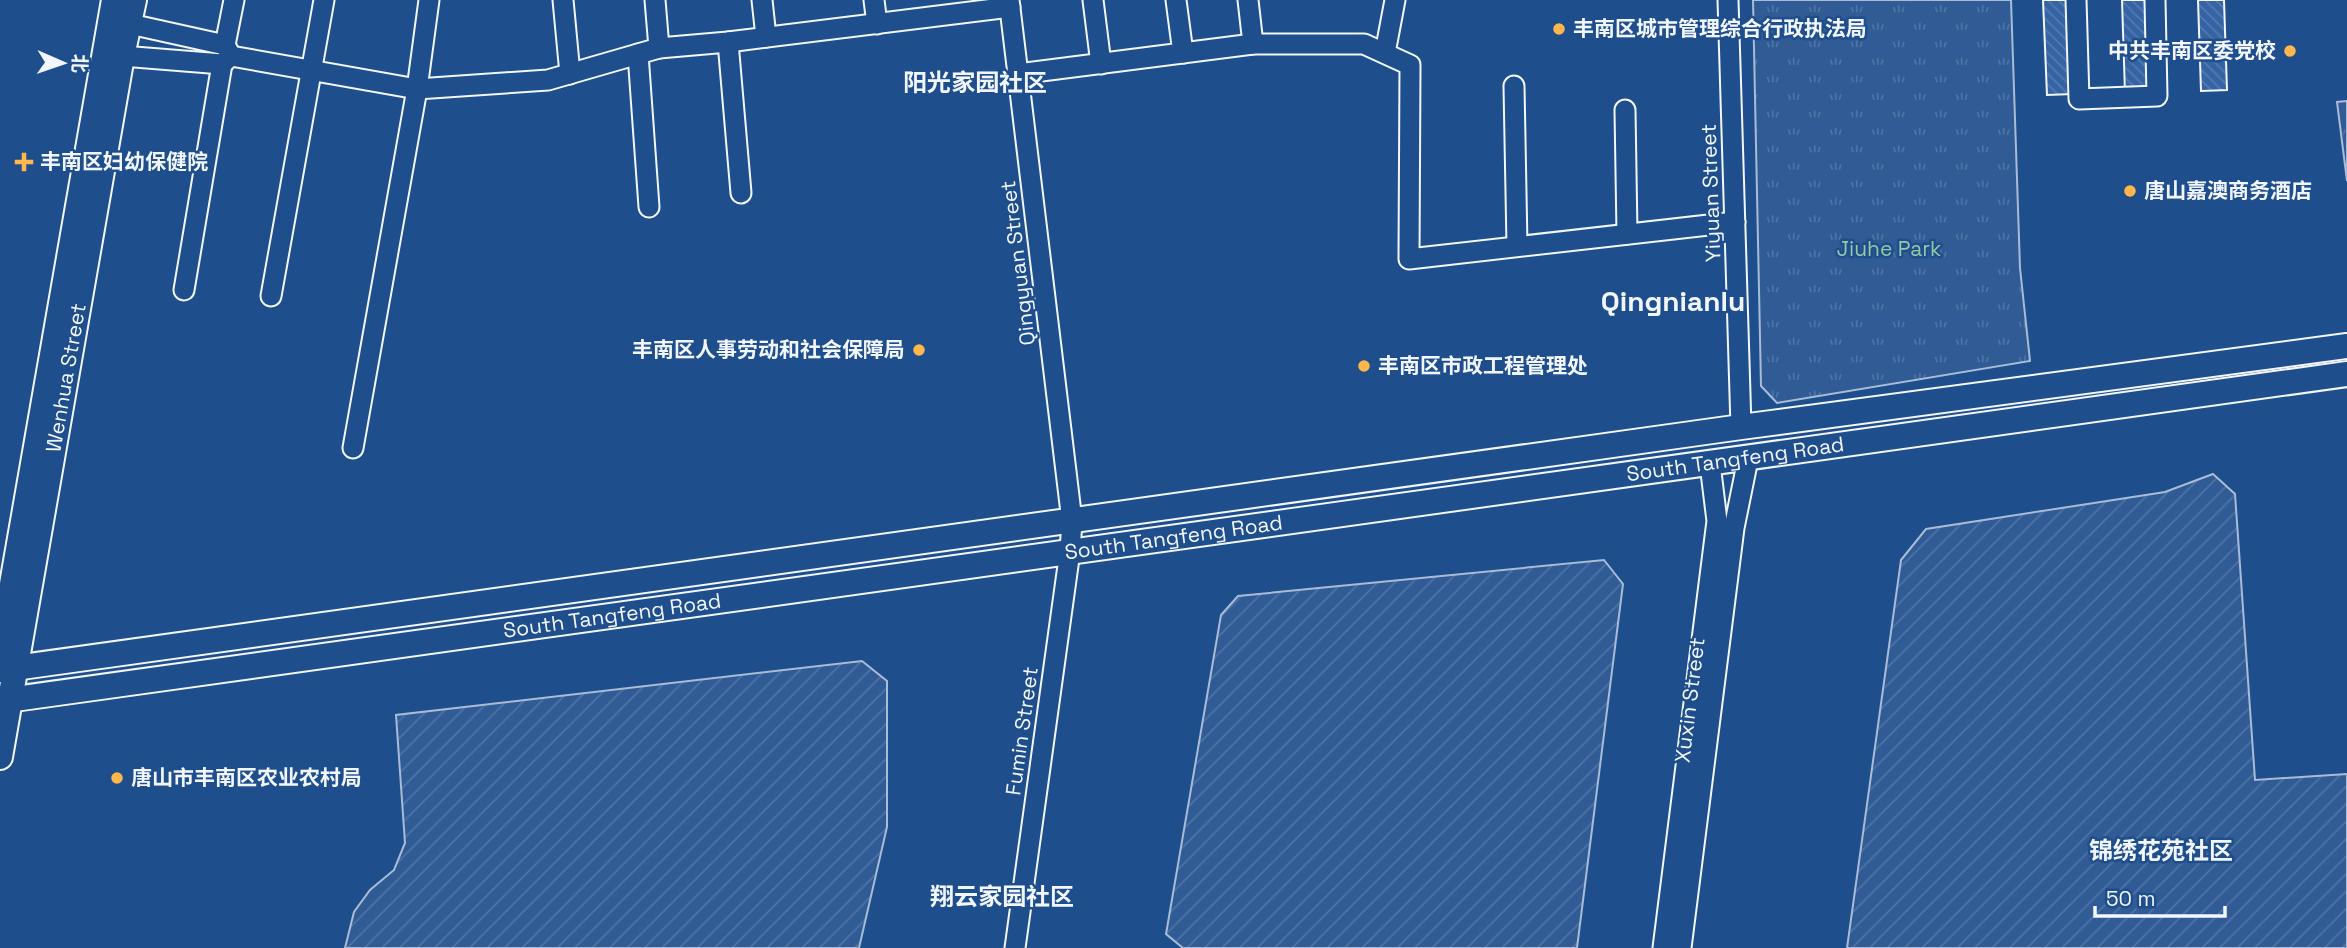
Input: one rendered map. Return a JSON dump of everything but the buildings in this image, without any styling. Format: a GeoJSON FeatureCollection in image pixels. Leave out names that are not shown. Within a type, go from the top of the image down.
{"type":"FeatureCollection","features":[{"type":"Feature","properties":{"kind":"main road","name":"Wenhua Street"},"geometry":{"type":"LineString","coordinates":[[0,757],[5,664],[114,0]]}},
{"type":"Feature","properties":{"kind":"main road","name":"Wenhua Street"},"geometry":{"type":"LineString","coordinates":[[5,664],[132,12]]}},
{"type":"Feature","properties":{"kind":"main road","name":"South Tangfeng Road"},"geometry":{"type":"LineString","coordinates":[[5,664],[2347,346]]}},
{"type":"Feature","properties":{"kind":"main road","name":"South Tangfeng Road"},"geometry":{"type":"LineString","coordinates":[[5,701],[2347,374]]}},
{"type":"Feature","properties":{"kind":"street"},"geometry":{"type":"LineString","coordinates":[[184,290],[234,0]]}},
{"type":"Feature","properties":{"kind":"street"},"geometry":{"type":"LineString","coordinates":[[271,296],[324,0]]}},
{"type":"Feature","properties":{"kind":"street"},"geometry":{"type":"LineString","coordinates":[[353,449],[429,0]]}},
{"type":"Feature","properties":{"kind":"street"},"geometry":{"type":"LineString","coordinates":[[563,0],[570,74]]}},
{"type":"Feature","properties":{"kind":"street"},"geometry":{"type":"LineString","coordinates":[[655,0],[659,48]]}},
{"type":"Feature","properties":{"kind":"street"},"geometry":{"type":"LineString","coordinates":[[762,0],[766,37]]}},
{"type":"Feature","properties":{"kind":"street"},"geometry":{"type":"LineString","coordinates":[[874,0],[877,24]]}},
{"type":"Feature","properties":{"kind":"street"},"geometry":{"type":"LineString","coordinates":[[1093,0],[1101,64]]}},
{"type":"Feature","properties":{"kind":"street"},"geometry":{"type":"LineString","coordinates":[[1176,0],[1183,53]]}},
{"type":"Feature","properties":{"kind":"street"},"geometry":{"type":"LineString","coordinates":[[1248,0],[1254,44]]}},
{"type":"Feature","properties":{"kind":"street"},"geometry":{"type":"LineString","coordinates":[[1385,53],[1395,0]]}},
{"type":"Feature","properties":{"kind":"street","name":"Yiyuan Street"},"geometry":{"type":"LineString","coordinates":[[1728,0],[1741,427]]}},
{"type":"Feature","properties":{"kind":"street"},"geometry":{"type":"LineString","coordinates":[[2076,0],[2079,99],[2157,96],[2155,0]]}},
{"type":"Feature","properties":{"kind":"street"},"geometry":{"type":"LineString","coordinates":[[122,56],[226,55],[416,89],[548,80],[659,48],[877,24],[1009,4]]}},
{"type":"Feature","properties":{"kind":"street","name":"Qingyuan Street"},"geometry":{"type":"LineString","coordinates":[[1009,4],[1072,521]]}},
{"type":"Feature","properties":{"kind":"street"},"geometry":{"type":"LineString","coordinates":[[132,12],[226,55]]}},
{"type":"Feature","properties":{"kind":"street"},"geometry":{"type":"LineString","coordinates":[[728,42],[741,193]]}},
{"type":"Feature","properties":{"kind":"street"},"geometry":{"type":"LineString","coordinates":[[1018,74],[1254,44],[1364,44],[1385,53],[1410,65],[1409,258],[1735,222]]}},
{"type":"Feature","properties":{"kind":"street"},"geometry":{"type":"LineString","coordinates":[[638,54],[649,207]]}},
{"type":"Feature","properties":{"kind":"street"},"geometry":{"type":"LineString","coordinates":[[1514,86],[1517,246]]}},
{"type":"Feature","properties":{"kind":"street"},"geometry":{"type":"LineString","coordinates":[[1625,110],[1627,234]]}},
{"type":"Feature","properties":{"kind":"street","name":"Xuxin Street"},"geometry":{"type":"LineString","coordinates":[[1681,948],[1734,528],[1748,459]]}},
{"type":"Feature","properties":{"kind":"street","name":"Xuxin Street"},"geometry":{"type":"LineString","coordinates":[[1663,948],[1717,521],[1710,464]]}},
{"type":"Feature","properties":{"kind":"street","name":"Fumin Street"},"geometry":{"type":"LineString","coordinates":[[1015,948],[1072,521]]}},
{"type":"Feature","properties":{"kind":"green space","name":"Jiuhe Park"},"geometry":{"type":"Polygon","coordinates":[[[1753,0],[2011,0],[2020,268],[2030,361],[1777,403],[1761,386],[1753,0]]]}},
{"type":"Feature","properties":{"kind":"green space"},"geometry":{"type":"Polygon","coordinates":[[[2347,101],[2347,181],[2337,102],[2347,101]]]}},
{"type":"Feature","properties":{"kind":"green space"},"geometry":{"type":"Polygon","coordinates":[[[2213,474],[2235,494],[2255,780],[2347,774],[2347,948],[1847,948],[1901,560],[1926,529],[2165,492],[2213,474]]]}},
{"type":"Feature","properties":{"kind":"green space"},"geometry":{"type":"Polygon","coordinates":[[[1604,560],[1623,584],[1577,948],[1183,948],[1166,934],[1221,615],[1238,596],[1604,560]]]}},
{"type":"Feature","properties":{"kind":"green space"},"geometry":{"type":"Polygon","coordinates":[[[862,661],[887,681],[887,827],[859,948],[345,948],[354,912],[370,890],[394,870],[405,843],[396,715],[862,661]]]}},
{"type":"Feature","properties":{"kind":"place","name":"丰南区城市管理综合行政执法局"},"geometry":{"type":"Point","coordinates":[1559,29]}},
{"type":"Feature","properties":{"kind":"place","name":"中共丰南区委党校"},"geometry":{"type":"Point","coordinates":[2290,51]}},
{"type":"Feature","properties":{"kind":"place","name":"丰南区妇幼保健院"},"geometry":{"type":"Point","coordinates":[24,162]}},
{"type":"Feature","properties":{"kind":"place","name":"唐山嘉澳商务酒店"},"geometry":{"type":"Point","coordinates":[2130,191]}},
{"type":"Feature","properties":{"kind":"place","name":"丰南区人事劳动和社会保障局"},"geometry":{"type":"Point","coordinates":[919,350]}},
{"type":"Feature","properties":{"kind":"place","name":"丰南区市政工程管理处"},"geometry":{"type":"Point","coordinates":[1364,366]}},
{"type":"Feature","properties":{"kind":"place","name":"唐山市丰南区农业农村局"},"geometry":{"type":"Point","coordinates":[117,778]}},
{"type":"Feature","properties":{"kind":"district","name":"阳光家园社区"},"geometry":{"type":"Point","coordinates":[975,83]}},
{"type":"Feature","properties":{"kind":"district","name":"Qingnianlu"},"geometry":{"type":"Point","coordinates":[1673,301]}},
{"type":"Feature","properties":{"kind":"district","name":"锦绣花苑社区"},"geometry":{"type":"Point","coordinates":[2161,851]}},
{"type":"Feature","properties":{"kind":"district","name":"翔云家园社区"},"geometry":{"type":"Point","coordinates":[1002,897]}}]}
